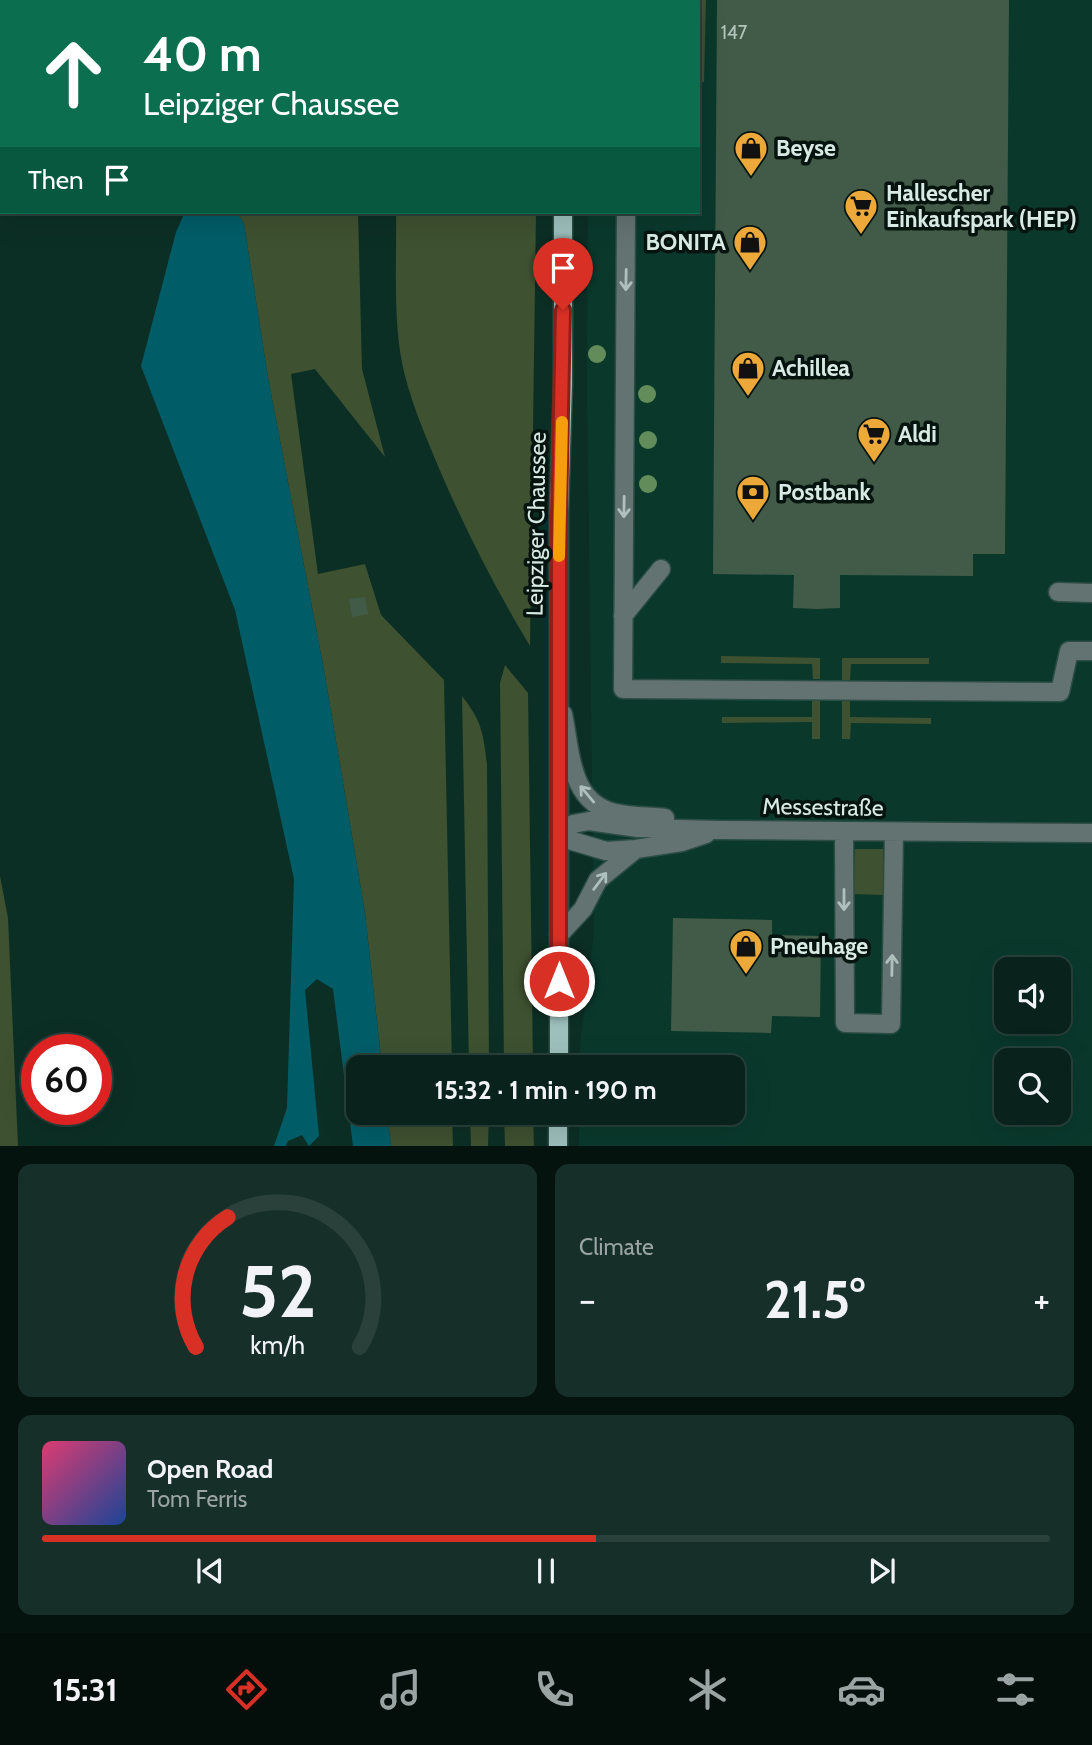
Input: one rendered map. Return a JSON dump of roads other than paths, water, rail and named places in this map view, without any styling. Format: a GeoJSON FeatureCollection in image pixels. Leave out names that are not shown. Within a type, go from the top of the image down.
{"type":"FeatureCollection","features":[{"type":"Feature","properties":{"kind":"main road","name":"Leipziger Chaussee"},"geometry":{"type":"LineString","coordinates":[[559,1055],[563,214]]}},
{"type":"Feature","properties":{"kind":"main road"},"geometry":{"type":"LineString","coordinates":[[558,1125],[558,1146]]}},
{"type":"Feature","properties":{"kind":"street"},"geometry":{"type":"LineString","coordinates":[[626,214],[623,689],[1060,692],[1069,651],[1092,651]]}},
{"type":"Feature","properties":{"kind":"street"},"geometry":{"type":"LineString","coordinates":[[623,616],[661,569]]}},
{"type":"Feature","properties":{"kind":"street"},"geometry":{"type":"LineString","coordinates":[[1058,593],[1092,593]]}},
{"type":"Feature","properties":{"kind":"street"},"geometry":{"type":"LineString","coordinates":[[559,693],[571,765],[578,784],[589,800],[616,813],[681,819],[720,830]]}},
{"type":"Feature","properties":{"kind":"street","name":"Messestraße"},"geometry":{"type":"LineString","coordinates":[[559,836],[573,824],[589,821],[638,828],[720,830],[1092,832]]}},
{"type":"Feature","properties":{"kind":"street"},"geometry":{"type":"LineString","coordinates":[[559,836],[606,850],[636,849],[682,842],[720,830]]}},
{"type":"Feature","properties":{"kind":"street"},"geometry":{"type":"LineString","coordinates":[[844,832],[845,1023],[879,1024],[891,1024],[894,832]]}},
{"type":"Feature","properties":{"kind":"street"},"geometry":{"type":"LineString","coordinates":[[559,935],[583,909],[598,880],[636,849]]}},
{"type":"Feature","properties":{"kind":"water"},"geometry":{"type":"Polygon","coordinates":[[[184,214],[238,214],[244,224],[268,378],[324,670],[365,913],[381,1055],[346,1055],[346,1091],[333,989],[317,979],[305,990],[319,1136],[309,1146],[302,1135],[288,1141],[286,1146],[274,1146],[287,1108],[294,879],[235,610],[141,366],[176,232],[184,214]]]}},
{"type":"Feature","properties":{"kind":"water"},"geometry":{"type":"Polygon","coordinates":[[[350,1125],[388,1125],[391,1146],[353,1146],[350,1125]]]}},
{"type":"Feature","properties":{"kind":"place","name":"Beyse"},"geometry":{"type":"Point","coordinates":[751,178]}},
{"type":"Feature","properties":{"kind":"place","name":"Hallescher Einkaufspark (HEP)"},"geometry":{"type":"Point","coordinates":[861,236]}},
{"type":"Feature","properties":{"kind":"place","name":"BONITA"},"geometry":{"type":"Point","coordinates":[750,272]}},
{"type":"Feature","properties":{"kind":"place","name":"Achillea"},"geometry":{"type":"Point","coordinates":[748,398]}},
{"type":"Feature","properties":{"kind":"place","name":"Aldi"},"geometry":{"type":"Point","coordinates":[874,464]}},
{"type":"Feature","properties":{"kind":"place","name":"Postbank"},"geometry":{"type":"Point","coordinates":[753,522]}},
{"type":"Feature","properties":{"kind":"place","name":"Pneuhage"},"geometry":{"type":"Point","coordinates":[746,976]}}]}
